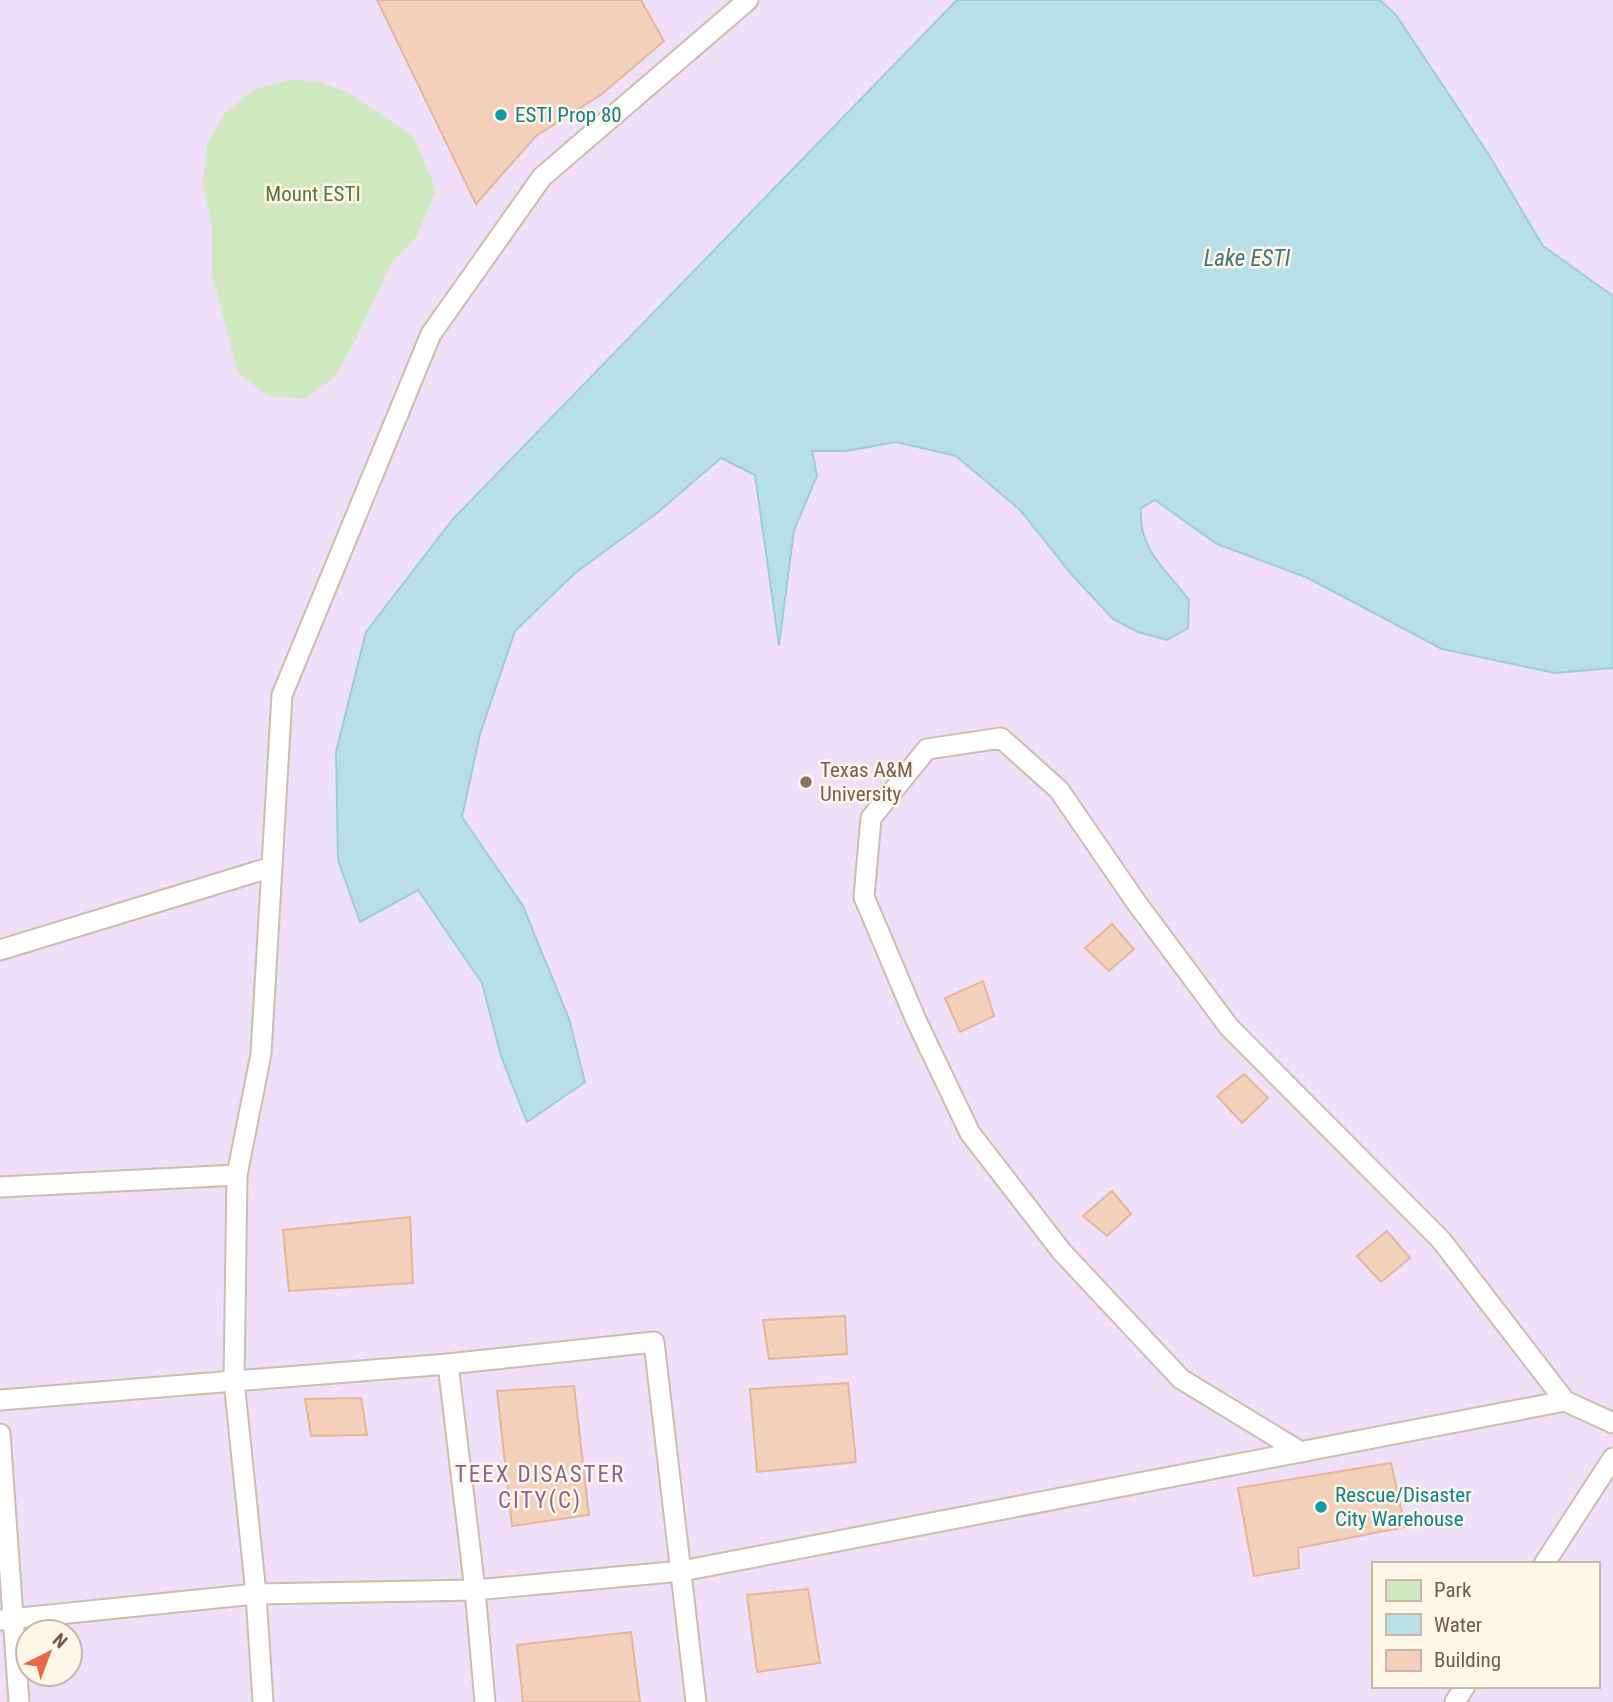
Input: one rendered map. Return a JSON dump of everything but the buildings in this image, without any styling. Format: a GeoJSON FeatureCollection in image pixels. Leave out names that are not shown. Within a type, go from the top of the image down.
{"type":"FeatureCollection","features":[{"type":"Feature","properties":{"kind":"lane"},"geometry":{"type":"LineString","coordinates":[[263,1702],[256,1594],[234,1381],[237,1175],[261,1054],[282,695],[431,334],[542,177],[748,0]]}},
{"type":"Feature","properties":{"kind":"lane"},"geometry":{"type":"LineString","coordinates":[[1301,1452],[1181,1379],[1062,1252],[970,1133],[916,1020],[864,897],[871,818],[927,749],[1001,737],[1059,790],[1136,902],[1228,1027],[1441,1240],[1565,1401],[1613,1423]]}},
{"type":"Feature","properties":{"kind":"lane"},"geometry":{"type":"LineString","coordinates":[[0,950],[272,866]]}},
{"type":"Feature","properties":{"kind":"lane"},"geometry":{"type":"LineString","coordinates":[[0,1187],[237,1175]]}},
{"type":"Feature","properties":{"kind":"lane"},"geometry":{"type":"LineString","coordinates":[[0,1400],[447,1364],[654,1342],[695,1702]]}},
{"type":"Feature","properties":{"kind":"lane"},"geometry":{"type":"LineString","coordinates":[[447,1364],[475,1590],[485,1702]]}},
{"type":"Feature","properties":{"kind":"lane"},"geometry":{"type":"LineString","coordinates":[[6,1619],[256,1594],[475,1590],[682,1572],[1565,1401]]}},
{"type":"Feature","properties":{"kind":"lane"},"geometry":{"type":"LineString","coordinates":[[0,1434],[6,1619],[19,1702]]}},
{"type":"Feature","properties":{"kind":"lane"},"geometry":{"type":"LineString","coordinates":[[1545,1562],[1613,1458]]}},
{"type":"Feature","properties":{"kind":"shaded area","name":"Texas A&M University"},"geometry":{"type":"Polygon","coordinates":[[[0,0],[1613,0],[1613,1702],[0,1702],[0,0]]]}},
{"type":"Feature","properties":{"kind":"green space","name":"Mount ESTI"},"geometry":{"type":"Polygon","coordinates":[[[287,80],[314,81],[347,92],[414,137],[436,190],[417,236],[392,262],[335,377],[304,399],[268,396],[238,373],[212,275],[212,228],[203,185],[207,143],[226,112],[253,90],[287,80]]]}},
{"type":"Feature","properties":{"kind":"water","name":"Lake ESTI"},"geometry":{"type":"Polygon","coordinates":[[[957,0],[1380,0],[1396,15],[1489,155],[1543,246],[1613,296],[1613,668],[1555,673],[1442,649],[1308,578],[1217,544],[1155,500],[1141,508],[1144,536],[1155,558],[1189,600],[1188,628],[1167,640],[1138,632],[1113,619],[1072,575],[1020,510],[956,456],[896,442],[847,451],[812,451],[817,476],[794,530],[779,645],[755,475],[721,458],[657,513],[575,573],[515,631],[480,734],[462,817],[523,906],[569,1019],[585,1082],[527,1122],[501,1056],[482,983],[418,890],[360,922],[338,860],[336,752],[366,632],[453,519],[957,0]]]}},
{"type":"Feature","properties":{"kind":"place","name":"ESTI Prop 80"},"geometry":{"type":"Point","coordinates":[501,115]}},
{"type":"Feature","properties":{"kind":"place","name":"Texas A&M University"},"geometry":{"type":"Point","coordinates":[806,782]}},
{"type":"Feature","properties":{"kind":"place","name":"Rescue/Disaster City Warehouse"},"geometry":{"type":"Point","coordinates":[1321,1507]}},
{"type":"Feature","properties":{"kind":"district","name":"TEEX DISASTER CITY(C)"},"geometry":{"type":"Point","coordinates":[540,1487]}}]}
